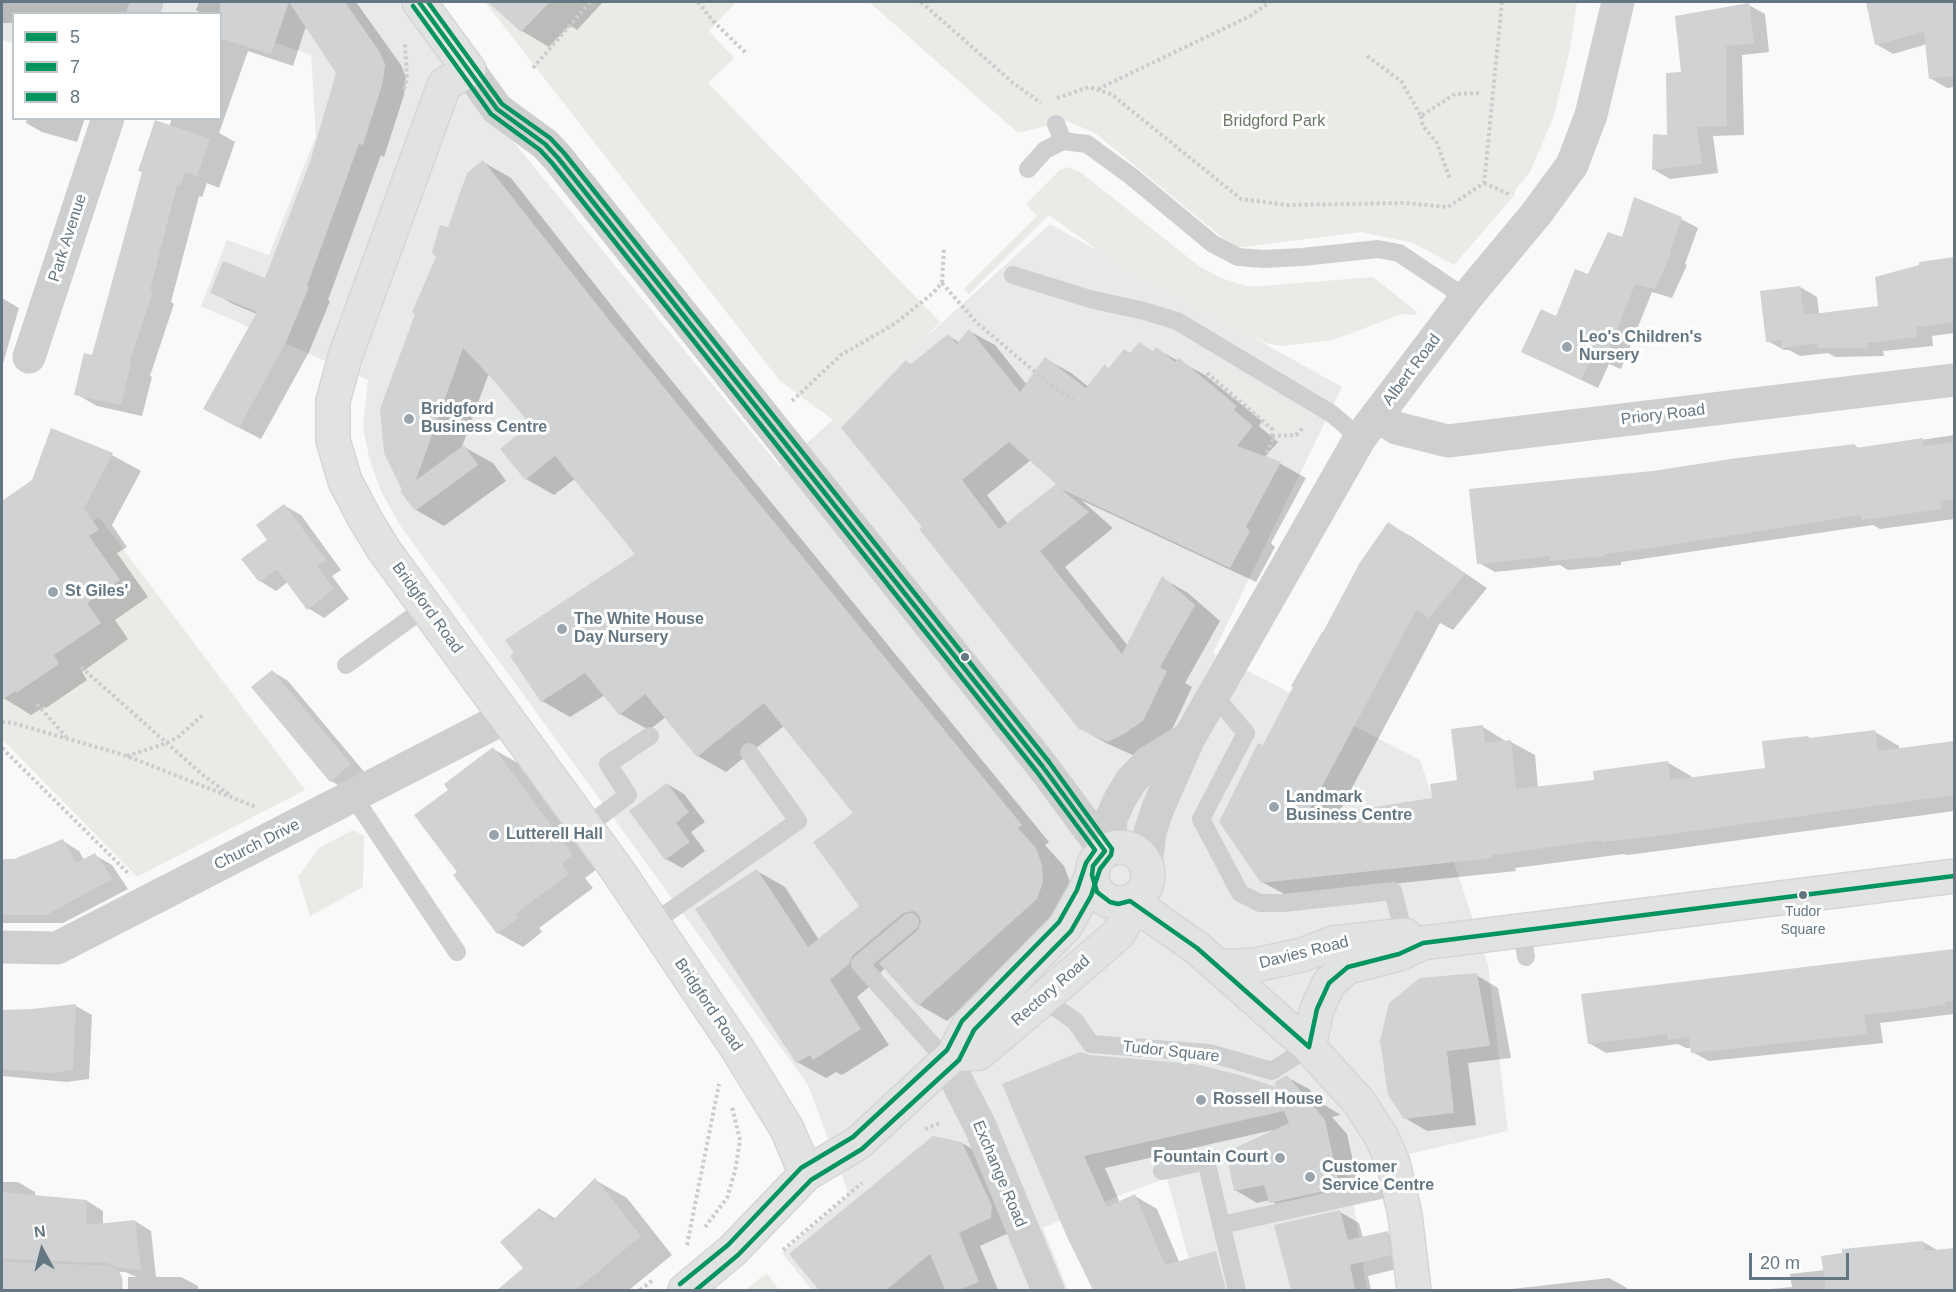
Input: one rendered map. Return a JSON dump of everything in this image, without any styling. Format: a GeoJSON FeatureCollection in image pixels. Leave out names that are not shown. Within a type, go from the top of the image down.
{"type":"FeatureCollection","features":[{"type":"Feature","properties":{"kind":"street"},"geometry":{"type":"LineString","coordinates":[[419,2],[497,109],[545,144],[558,158],[1043,767],[1102,859]]}},
{"type":"Feature","properties":{"kind":"street","name":"Albert Road"},"geometry":{"type":"LineString","coordinates":[[1137,887],[1158,808],[1189,738],[1369,427],[1466,298],[1536,214],[1572,165],[1591,115],[1618,2]]}},
{"type":"Feature","properties":{"kind":"street","name":"Bridgford Road"},"geometry":{"type":"LineString","coordinates":[[469,70],[445,84],[345,357],[333,402],[333,440],[345,481],[379,542],[586,827],[737,1048],[787,1129],[806,1174]]}},
{"type":"Feature","properties":{"kind":"street","name":"Park Avenue"},"geometry":{"type":"LineString","coordinates":[[29,357],[107,120]]}},
{"type":"Feature","properties":{"kind":"street","name":"Priory Road"},"geometry":{"type":"LineString","coordinates":[[1369,427],[1396,428],[1448,441],[1954,380]]}},
{"type":"Feature","properties":{"kind":"street","name":"Church Drive"},"geometry":{"type":"LineString","coordinates":[[2,947],[57,948],[506,717]]}},
{"type":"Feature","properties":{"kind":"street"},"geometry":{"type":"LineString","coordinates":[[1137,887],[1110,902],[1096,892],[1111,819],[1131,781],[1149,762],[1189,738]]}},
{"type":"Feature","properties":{"kind":"street"},"geometry":{"type":"LineString","coordinates":[[1102,859],[1126,848],[1141,857],[1137,887]]}},
{"type":"Feature","properties":{"kind":"street","name":"Rectory Road"},"geometry":{"type":"LineString","coordinates":[[685,1290],[733,1250],[806,1174],[858,1143],[949,1058],[968,1026],[1065,927],[1102,859]]}},
{"type":"Feature","properties":{"kind":"street","name":"Davies Road"},"geometry":{"type":"LineString","coordinates":[[1208,958],[1255,965],[1302,955],[1333,943],[1414,939],[1524,944],[1954,876]]}},
{"type":"Feature","properties":{"kind":"street"},"geometry":{"type":"LineString","coordinates":[[1137,887],[1208,958],[1309,1047],[1359,1102],[1389,1152],[1399,1186],[1414,1290]]}},
{"type":"Feature","properties":{"kind":"street","name":"Rectory Road"},"geometry":{"type":"LineString","coordinates":[[949,1058],[979,1053],[1118,934],[1127,919],[1137,887]]}},
{"type":"Feature","properties":{"kind":"street","name":"Davies Road"},"geometry":{"type":"LineString","coordinates":[[1309,1047],[1317,1009],[1329,983],[1348,967],[1399,954],[1414,939]]}},
{"type":"Feature","properties":{"kind":"street","name":"Exchange Road"},"geometry":{"type":"LineString","coordinates":[[949,1058],[980,1126],[1048,1290]]}},
{"type":"Feature","properties":{"kind":"street"},"geometry":{"type":"LineString","coordinates":[[2,1278],[105,1282],[106,1290]]}},
{"type":"Feature","properties":{"kind":"lane"},"geometry":{"type":"LineString","coordinates":[[1056,124],[1064,141]]}},
{"type":"Feature","properties":{"kind":"lane"},"geometry":{"type":"LineString","coordinates":[[1028,169],[1045,150],[1064,141],[1087,144],[1131,176],[1213,244],[1238,257],[1302,257],[1378,249],[1399,253],[1466,298]]}},
{"type":"Feature","properties":{"kind":"lane"},"geometry":{"type":"LineString","coordinates":[[1013,275],[1090,299],[1177,321],[1332,414],[1369,427]]}},
{"type":"Feature","properties":{"kind":"lane"},"geometry":{"type":"LineString","coordinates":[[346,665],[426,607]]}},
{"type":"Feature","properties":{"kind":"lane"},"geometry":{"type":"LineString","coordinates":[[1213,694],[1246,734],[1201,819],[1240,893],[1260,903],[1284,903],[1393,891],[1414,939]]}},
{"type":"Feature","properties":{"kind":"lane"},"geometry":{"type":"LineString","coordinates":[[586,827],[628,795],[608,764],[650,736]]}},
{"type":"Feature","properties":{"kind":"lane"},"geometry":{"type":"LineString","coordinates":[[653,923],[798,821],[749,752]]}},
{"type":"Feature","properties":{"kind":"lane"},"geometry":{"type":"LineString","coordinates":[[353,796],[457,952]]}},
{"type":"Feature","properties":{"kind":"lane"},"geometry":{"type":"LineString","coordinates":[[910,922],[860,964],[949,1058]]}},
{"type":"Feature","properties":{"kind":"lane","name":"Tudor Square"},"geometry":{"type":"LineString","coordinates":[[1043,999],[1075,1020],[1091,1044],[1209,1053],[1272,1071],[1309,1047]]}},
{"type":"Feature","properties":{"kind":"lane"},"geometry":{"type":"LineString","coordinates":[[1162,1171],[1206,1161],[1237,1290]]}},
{"type":"Feature","properties":{"kind":"lane"},"geometry":{"type":"LineString","coordinates":[[1221,1225],[1399,1186]]}},
{"type":"Feature","properties":{"kind":"path"},"geometry":{"type":"LineString","coordinates":[[534,68],[590,2]]}},
{"type":"Feature","properties":{"kind":"path"},"geometry":{"type":"LineString","coordinates":[[698,2],[712,21],[747,54]]}},
{"type":"Feature","properties":{"kind":"path"},"geometry":{"type":"LineString","coordinates":[[921,2],[1040,104],[1089,87],[1111,94],[1241,199],[1287,205],[1405,203],[1448,207],[1484,183]]}},
{"type":"Feature","properties":{"kind":"path"},"geometry":{"type":"LineString","coordinates":[[1097,89],[1250,16],[1270,2]]}},
{"type":"Feature","properties":{"kind":"path"},"geometry":{"type":"LineString","coordinates":[[1484,183],[1502,2]]}},
{"type":"Feature","properties":{"kind":"path"},"geometry":{"type":"LineString","coordinates":[[1367,56],[1401,81],[1421,116],[1423,126],[1437,143],[1450,179]]}},
{"type":"Feature","properties":{"kind":"path"},"geometry":{"type":"LineString","coordinates":[[1421,116],[1455,94],[1480,93]]}},
{"type":"Feature","properties":{"kind":"path"},"geometry":{"type":"LineString","coordinates":[[1484,183],[1514,196]]}},
{"type":"Feature","properties":{"kind":"path"},"geometry":{"type":"LineString","coordinates":[[944,248],[942,283],[977,323],[1052,386],[1075,401]]}},
{"type":"Feature","properties":{"kind":"path"},"geometry":{"type":"LineString","coordinates":[[785,407],[841,356],[896,323],[942,283]]}},
{"type":"Feature","properties":{"kind":"path"},"geometry":{"type":"LineString","coordinates":[[1207,373],[1272,429],[1272,441],[1265,457]]}},
{"type":"Feature","properties":{"kind":"path"},"geometry":{"type":"LineString","coordinates":[[1272,436],[1296,435],[1308,423]]}},
{"type":"Feature","properties":{"kind":"path"},"geometry":{"type":"LineString","coordinates":[[81,667],[204,776],[235,798]]}},
{"type":"Feature","properties":{"kind":"path"},"geometry":{"type":"LineString","coordinates":[[37,704],[66,737]]}},
{"type":"Feature","properties":{"kind":"path"},"geometry":{"type":"LineString","coordinates":[[126,756],[167,743],[178,737],[204,714]]}},
{"type":"Feature","properties":{"kind":"path"},"geometry":{"type":"LineString","coordinates":[[2,722],[66,737],[126,756],[265,811],[304,821]]}},
{"type":"Feature","properties":{"kind":"path"},"geometry":{"type":"LineString","coordinates":[[2,748],[153,898]]}},
{"type":"Feature","properties":{"kind":"path"},"geometry":{"type":"LineString","coordinates":[[687,1247],[720,1080]]}},
{"type":"Feature","properties":{"kind":"shaded area"},"geometry":{"type":"Polygon","coordinates":[[[2,2],[399,2],[780,467],[1050,224],[1342,387],[1213,653],[1420,760],[1488,965],[1508,1131],[1348,1168],[1367,1290],[1197,1290],[1167,1178],[1043,1228],[1068,1290],[812,1290],[782,1253],[849,1195],[808,1085],[399,524],[379,487],[369,457],[363,427],[368,380],[201,306],[227,240],[269,255],[316,136],[311,55],[222,24],[222,12],[12,12],[12,43],[2,40],[2,2]]]}},
{"type":"Feature","properties":{"kind":"green space"},"geometry":{"type":"Polygon","coordinates":[[[485,2],[736,2],[709,31],[734,58],[708,83],[940,322],[840,425],[780,381],[485,2]]]}},
{"type":"Feature","properties":{"kind":"green space","name":"Bridgford Park"},"geometry":{"type":"Polygon","coordinates":[[[869,2],[1577,2],[1570,49],[1554,116],[1530,172],[1516,189],[1514,196],[1454,265],[1413,243],[1361,232],[1235,248],[1095,133],[1067,121],[1018,133],[869,2]]]}},
{"type":"Feature","properties":{"kind":"green space"},"geometry":{"type":"Polygon","coordinates":[[[1067,167],[1080,172],[1199,266],[1221,278],[1246,286],[1262,286],[1373,277],[1417,312],[1415,315],[1402,314],[1333,340],[1280,346],[1265,343],[1136,278],[1049,215],[969,294],[964,289],[1037,216],[1026,204],[1060,170],[1067,167]]]}},
{"type":"Feature","properties":{"kind":"green space"},"geometry":{"type":"Polygon","coordinates":[[[1221,365],[1304,412],[1302,421],[1294,431],[1276,432],[1275,427],[1213,375],[1221,365]]]}},
{"type":"Feature","properties":{"kind":"green space"},"geometry":{"type":"Polygon","coordinates":[[[33,480],[81,504],[93,521],[99,517],[305,790],[137,877],[2,739],[2,549],[6,546],[2,540],[2,501],[33,480]]]}},
{"type":"Feature","properties":{"kind":"green space"},"geometry":{"type":"Polygon","coordinates":[[[353,830],[364,836],[363,887],[310,916],[298,877],[320,847],[353,830]]]}},
{"type":"Feature","properties":{"kind":"green space"},"geometry":{"type":"Polygon","coordinates":[[[767,1273],[779,1290],[745,1290],[767,1273]]]}},
{"type":"Feature","properties":{"kind":"building"},"geometry":{"type":"Polygon","coordinates":[[[220,2],[289,2],[271,54],[222,39],[222,12],[220,12],[220,2]]]}},
{"type":"Feature","properties":{"kind":"building"},"geometry":{"type":"Polygon","coordinates":[[[289,2],[345,2],[379,51],[385,64],[383,82],[363,145],[359,144],[307,286],[309,287],[287,340],[239,428],[203,409],[257,312],[210,293],[223,261],[265,278],[310,162],[336,73],[289,2]]]}},
{"type":"Feature","properties":{"kind":"building"},"geometry":{"type":"Polygon","coordinates":[[[488,2],[550,2],[521,32],[488,2]]]}},
{"type":"Feature","properties":{"kind":"building"},"geometry":{"type":"Polygon","coordinates":[[[1866,2],[1954,2],[1954,76],[1929,79],[1924,32],[1875,45],[1866,2]]]}},
{"type":"Feature","properties":{"kind":"building"},"geometry":{"type":"Polygon","coordinates":[[[1749,3],[1754,43],[1726,46],[1727,126],[1697,127],[1702,164],[1652,170],[1653,134],[1667,135],[1666,73],[1681,72],[1675,16],[1749,3]]]}},
{"type":"Feature","properties":{"kind":"building"},"geometry":{"type":"Polygon","coordinates":[[[155,120],[210,139],[197,176],[185,172],[181,186],[177,185],[150,290],[153,291],[129,363],[131,363],[121,405],[74,395],[84,353],[92,355],[142,172],[138,171],[155,120]]]}},
{"type":"Feature","properties":{"kind":"building"},"geometry":{"type":"Polygon","coordinates":[[[483,160],[613,325],[1022,825],[1018,828],[1036,848],[1042,865],[1043,882],[1037,899],[918,1006],[879,963],[918,930],[921,921],[918,914],[913,911],[903,913],[853,955],[849,964],[830,980],[861,1029],[813,1060],[810,1055],[796,1063],[695,909],[757,869],[808,947],[859,906],[813,842],[853,813],[764,703],[697,757],[645,694],[619,715],[585,673],[541,702],[510,656],[514,653],[505,640],[635,554],[555,456],[525,480],[500,449],[530,424],[463,348],[416,480],[464,445],[478,465],[415,511],[400,491],[402,490],[384,453],[380,409],[415,314],[412,312],[436,257],[432,252],[440,225],[448,227],[467,173],[483,160]]]}},
{"type":"Feature","properties":{"kind":"building"},"geometry":{"type":"Polygon","coordinates":[[[1634,197],[1682,217],[1669,253],[1671,254],[1655,289],[1635,284],[1604,361],[1592,356],[1581,380],[1521,352],[1541,309],[1556,316],[1575,269],[1588,274],[1608,232],[1622,237],[1634,197]]]}},
{"type":"Feature","properties":{"kind":"building"},"geometry":{"type":"Polygon","coordinates":[[[1954,257],[1954,322],[1916,327],[1917,337],[1867,343],[1868,348],[1817,348],[1817,343],[1782,348],[1781,340],[1766,342],[1760,291],[1800,286],[1804,315],[1878,306],[1875,277],[1919,265],[1919,262],[1954,257]]]}},
{"type":"Feature","properties":{"kind":"building"},"geometry":{"type":"Polygon","coordinates":[[[969,329],[1020,392],[1045,357],[1086,388],[1105,364],[1108,369],[1124,349],[1130,353],[1139,342],[1153,352],[1156,347],[1175,362],[1179,358],[1237,406],[1234,410],[1253,426],[1237,446],[1281,462],[1246,527],[1250,531],[1230,568],[1061,489],[1089,512],[1040,551],[1122,654],[1162,576],[1195,605],[1160,667],[1167,671],[1143,721],[1108,742],[1079,729],[919,529],[922,527],[841,428],[906,360],[910,365],[948,334],[957,344],[969,329]],[[1009,442],[962,480],[999,529],[1056,484],[1009,442]]]}},
{"type":"Feature","properties":{"kind":"building","name":"St Giles'"},"geometry":{"type":"Polygon","coordinates":[[[51,428],[113,453],[84,508],[99,530],[89,536],[120,580],[87,603],[101,623],[54,655],[59,664],[2,700],[2,501],[32,480],[51,428]]]}},
{"type":"Feature","properties":{"kind":"building"},"geometry":{"type":"Polygon","coordinates":[[[1923,438],[1924,446],[1954,442],[1954,499],[1940,501],[1941,509],[1862,520],[1861,515],[1605,554],[1605,556],[1550,561],[1549,556],[1477,564],[1469,489],[1653,471],[1730,459],[1855,444],[1856,448],[1923,438]]]}},
{"type":"Feature","properties":{"kind":"building"},"geometry":{"type":"Polygon","coordinates":[[[284,504],[326,560],[317,566],[334,589],[307,610],[277,569],[259,582],[241,559],[267,540],[256,525],[284,504]]]}},
{"type":"Feature","properties":{"kind":"building"},"geometry":{"type":"Polygon","coordinates":[[[1388,522],[1465,574],[1429,618],[1417,609],[1305,818],[1432,798],[1430,784],[1457,780],[1451,729],[1483,725],[1485,743],[1511,740],[1516,789],[1594,780],[1593,771],[1668,761],[1670,780],[1765,768],[1762,741],[1875,730],[1878,751],[1954,741],[1954,795],[1641,838],[1602,842],[1602,840],[1492,855],[1492,858],[1261,883],[1219,822],[1258,743],[1263,745],[1293,687],[1291,686],[1359,564],[1388,522]]]}},
{"type":"Feature","properties":{"kind":"building"},"geometry":{"type":"Polygon","coordinates":[[[272,670],[351,764],[330,782],[251,687],[272,670]]]}},
{"type":"Feature","properties":{"kind":"building","name":"Lutterell Hall"},"geometry":{"type":"Polygon","coordinates":[[[493,747],[573,855],[562,864],[569,874],[515,914],[518,918],[497,934],[453,875],[457,872],[414,815],[448,790],[444,784],[493,747]]]}},
{"type":"Feature","properties":{"kind":"building"},"geometry":{"type":"Polygon","coordinates":[[[667,783],[689,812],[676,823],[690,842],[665,860],[629,811],[667,783]]]}},
{"type":"Feature","properties":{"kind":"building"},"geometry":{"type":"Polygon","coordinates":[[[63,839],[76,863],[95,853],[112,879],[46,915],[2,915],[2,859],[14,859],[63,839]]]}},
{"type":"Feature","properties":{"kind":"building"},"geometry":{"type":"Polygon","coordinates":[[[1954,949],[1954,1001],[1945,1002],[1945,1005],[1864,1015],[1867,1034],[1691,1053],[1689,1037],[1668,1040],[1667,1034],[1588,1044],[1581,994],[1954,949]]]}},
{"type":"Feature","properties":{"kind":"building"},"geometry":{"type":"Polygon","coordinates":[[[1477,973],[1490,1046],[1447,1051],[1454,1113],[1404,1119],[1388,1095],[1380,1041],[1389,1003],[1420,978],[1477,973]]]}},
{"type":"Feature","properties":{"kind":"building"},"geometry":{"type":"Polygon","coordinates":[[[76,1004],[73,1070],[49,1073],[2,1069],[2,1010],[76,1004]]]}},
{"type":"Feature","properties":{"kind":"building"},"geometry":{"type":"Polygon","coordinates":[[[1080,1052],[1090,1055],[1195,1064],[1276,1087],[1275,1082],[1287,1075],[1305,1096],[1322,1102],[1312,1104],[1325,1120],[1338,1180],[1333,1181],[1335,1189],[1269,1203],[1264,1185],[1234,1191],[1226,1152],[1289,1123],[1284,1111],[1084,1156],[1107,1207],[1135,1194],[1165,1265],[1216,1251],[1226,1290],[1093,1290],[1067,1237],[1002,1084],[1080,1052]]]}},
{"type":"Feature","properties":{"kind":"building"},"geometry":{"type":"Polygon","coordinates":[[[933,1136],[962,1142],[992,1206],[991,1218],[959,1233],[979,1282],[958,1290],[945,1290],[930,1254],[886,1290],[819,1290],[789,1254],[933,1136]]]}},
{"type":"Feature","properties":{"kind":"building"},"geometry":{"type":"Polygon","coordinates":[[[595,1178],[641,1236],[576,1290],[497,1290],[523,1268],[500,1242],[539,1208],[552,1221],[595,1178]]]}},
{"type":"Feature","properties":{"kind":"building"},"geometry":{"type":"Polygon","coordinates":[[[2,1192],[87,1200],[86,1225],[135,1220],[141,1270],[118,1268],[107,1263],[2,1259],[2,1192]]]}},
{"type":"Feature","properties":{"kind":"building"},"geometry":{"type":"Polygon","coordinates":[[[1340,1210],[1348,1240],[1388,1231],[1391,1255],[1350,1265],[1355,1290],[1291,1290],[1274,1225],[1340,1210]]]}},
{"type":"Feature","properties":{"kind":"building"},"geometry":{"type":"Polygon","coordinates":[[[1923,1241],[1925,1251],[1954,1248],[1954,1290],[1826,1290],[1821,1256],[1842,1253],[1842,1249],[1923,1241]]]}},
{"type":"Feature","properties":{"kind":"transit line","name":"5"},"geometry":{"type":"LineString","coordinates":[[419,2],[497,109],[545,144],[558,158],[1043,767],[1105,851],[1093,866],[1092,875],[1097,892],[1110,902],[1118,904],[1130,901],[1197,948],[1309,1047]]}},
{"type":"Feature","properties":{"kind":"transit line","name":"8"},"geometry":{"type":"LineString","coordinates":[[428,2],[502,104],[550,138],[564,153],[1049,762],[1112,849],[1111,855],[1100,869],[1091,896],[1071,931],[974,1030],[959,1060],[862,1149],[811,1180],[738,1255],[696,1290]]}},
{"type":"Feature","properties":{"kind":"transit line","name":"7"},"geometry":{"type":"LineString","coordinates":[[413,6],[491,114],[540,150],[552,163],[1037,772],[1095,850],[1086,863],[1077,890],[1059,922],[962,1021],[947,1050],[853,1137],[801,1168],[728,1245],[680,1284]]}},
{"type":"Feature","properties":{"kind":"transit line","name":"5"},"geometry":{"type":"LineString","coordinates":[[1309,1047],[1317,1009],[1329,983],[1348,967],[1399,954],[1423,943],[1954,876]]}},
{"type":"Feature","properties":{"kind":"place","name":"Leo's Children's Nursery"},"geometry":{"type":"Point","coordinates":[1567,347]}},
{"type":"Feature","properties":{"kind":"place","name":"Bridgford Business Centre"},"geometry":{"type":"Point","coordinates":[409,419]}},
{"type":"Feature","properties":{"kind":"place","name":"St Giles'"},"geometry":{"type":"Point","coordinates":[53,592]}},
{"type":"Feature","properties":{"kind":"place","name":"The White House Day Nursery"},"geometry":{"type":"Point","coordinates":[562,629]}},
{"type":"Feature","properties":{"kind":"place","name":"Landmark Business Centre"},"geometry":{"type":"Point","coordinates":[1274,807]}},
{"type":"Feature","properties":{"kind":"place","name":"Lutterell Hall"},"geometry":{"type":"Point","coordinates":[494,835]}},
{"type":"Feature","properties":{"kind":"place","name":"Tudor Square"},"geometry":{"type":"Point","coordinates":[1803,895]}},
{"type":"Feature","properties":{"kind":"place","name":"Rossell House"},"geometry":{"type":"Point","coordinates":[1201,1100]}},
{"type":"Feature","properties":{"kind":"place","name":"Fountain Court"},"geometry":{"type":"Point","coordinates":[1280,1158]}},
{"type":"Feature","properties":{"kind":"place","name":"Customer Service Centre"},"geometry":{"type":"Point","coordinates":[1310,1177]}}]}
